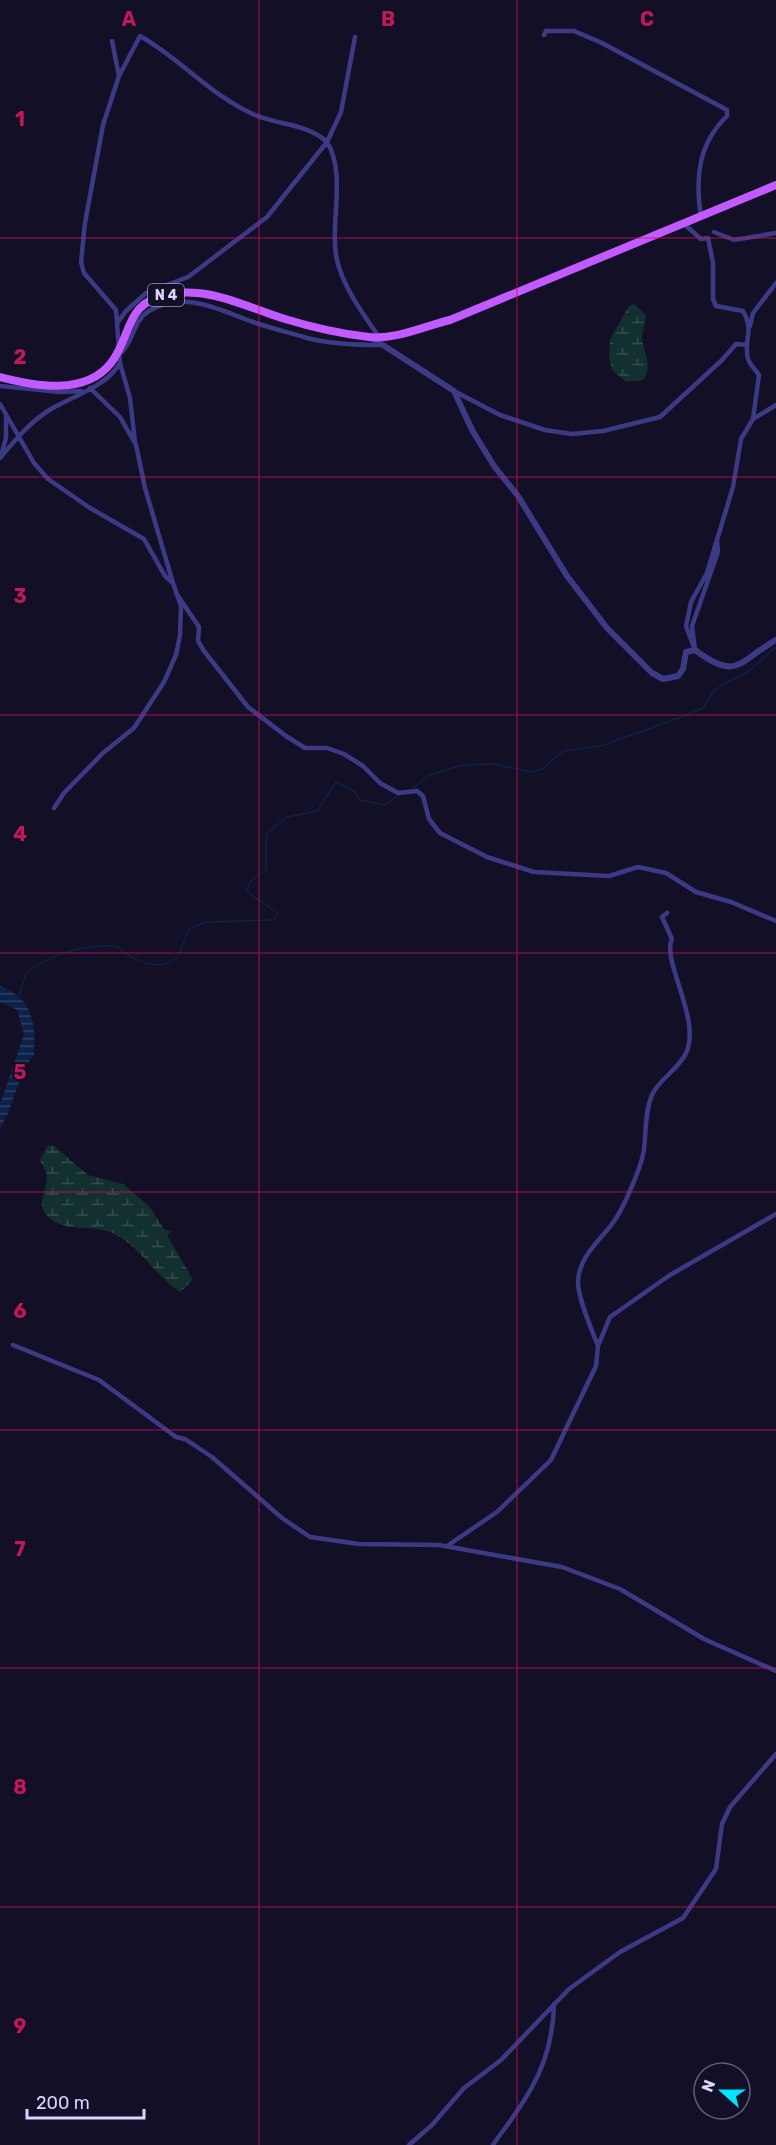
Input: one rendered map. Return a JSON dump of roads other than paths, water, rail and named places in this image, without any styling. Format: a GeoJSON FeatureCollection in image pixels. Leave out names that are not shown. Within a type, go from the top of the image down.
{"type":"FeatureCollection","features":[{"type":"Feature","properties":{"kind":"main road","name":"N 4"},"geometry":{"type":"LineString","coordinates":[[0,377],[56,386],[87,381],[102,372],[121,349],[127,325],[141,307],[153,299],[180,293],[217,295],[285,319],[377,340],[450,320],[776,185]]}},
{"type":"Feature","properties":{"kind":"street"},"geometry":{"type":"LineString","coordinates":[[544,35],[546,31],[574,31],[633,58],[727,110],[727,116],[713,130],[701,156],[698,201],[701,217]]}},
{"type":"Feature","properties":{"kind":"street"},"geometry":{"type":"LineString","coordinates":[[54,808],[64,793],[103,753],[134,728],[164,682],[176,655],[180,635],[181,606],[145,488],[136,445],[130,398],[120,363],[121,349],[117,335],[116,310],[84,273],[81,262],[99,141],[119,76],[141,36],[222,98],[256,115],[317,132],[327,142],[332,148],[336,174],[337,259],[377,340],[454,391],[500,415],[545,430],[572,434],[603,431],[660,417],[722,360],[736,344],[747,345]]}},
{"type":"Feature","properties":{"kind":"street"},"geometry":{"type":"LineString","coordinates":[[118,322],[126,311],[146,293],[194,273],[267,217],[327,142],[341,112],[355,37]]}},
{"type":"Feature","properties":{"kind":"street"},"geometry":{"type":"LineString","coordinates":[[112,41],[119,76]]}},
{"type":"Feature","properties":{"kind":"street"},"geometry":{"type":"LineString","coordinates":[[684,224],[701,239],[708,238],[713,264],[712,299],[716,306],[743,311],[750,326]]}},
{"type":"Feature","properties":{"kind":"street"},"geometry":{"type":"LineString","coordinates":[[714,232],[734,240],[776,233]]}},
{"type":"Feature","properties":{"kind":"street"},"geometry":{"type":"LineString","coordinates":[[776,283],[753,313],[747,345],[748,359],[759,375],[753,419],[741,439],[733,487],[717,542],[707,573],[691,602],[686,626],[694,650],[712,663],[735,666],[751,659],[776,640]]}},
{"type":"Feature","properties":{"kind":"street"},"geometry":{"type":"LineString","coordinates":[[121,349],[128,346],[138,323],[147,312],[182,301],[228,311],[257,323],[309,338],[355,345],[377,340]]}},
{"type":"Feature","properties":{"kind":"street"},"geometry":{"type":"LineString","coordinates":[[0,457],[30,424],[52,408],[111,376],[120,363]]}},
{"type":"Feature","properties":{"kind":"street"},"geometry":{"type":"LineString","coordinates":[[0,386],[60,392],[83,391]]}},
{"type":"Feature","properties":{"kind":"street"},"geometry":{"type":"LineString","coordinates":[[90,388],[120,417],[136,445]]}},
{"type":"Feature","properties":{"kind":"street"},"geometry":{"type":"LineString","coordinates":[[454,391],[472,430],[494,466],[518,496],[567,576],[618,640],[652,673],[663,679],[678,676],[683,669],[686,652],[694,650]]}},
{"type":"Feature","properties":{"kind":"street"},"geometry":{"type":"LineString","coordinates":[[0,404],[6,417],[21,436],[34,463],[48,479],[90,508],[144,539],[165,576],[173,584]]}},
{"type":"Feature","properties":{"kind":"street"},"geometry":{"type":"LineString","coordinates":[[753,419],[776,405]]}},
{"type":"Feature","properties":{"kind":"street"},"geometry":{"type":"LineString","coordinates":[[0,457],[6,438],[6,417]]}},
{"type":"Feature","properties":{"kind":"street"},"geometry":{"type":"LineString","coordinates":[[694,650],[692,626],[718,552],[717,542]]}},
{"type":"Feature","properties":{"kind":"street"},"geometry":{"type":"LineString","coordinates":[[176,593],[199,627],[198,641],[204,651],[248,707],[305,748],[327,748],[344,754],[363,766],[380,783],[398,793],[417,791],[423,796],[429,819],[447,838],[480,854],[534,872],[609,876],[638,867],[666,873],[696,892],[731,902],[776,921]]}},
{"type":"Feature","properties":{"kind":"street"},"geometry":{"type":"LineString","coordinates":[[598,1347],[586,1316],[578,1282],[580,1272],[593,1245],[613,1223],[640,1167],[652,1094],[681,1061],[690,1042],[685,997],[677,981],[669,945],[672,939],[662,917],[667,913]]}},
{"type":"Feature","properties":{"kind":"street"},"geometry":{"type":"LineString","coordinates":[[447,1546],[497,1512],[550,1460],[596,1366],[598,1347],[610,1317],[670,1275],[776,1214]]}},
{"type":"Feature","properties":{"kind":"street"},"geometry":{"type":"LineString","coordinates":[[13,1345],[86,1374],[117,1391],[176,1437],[185,1439],[212,1457],[301,1533],[359,1544],[447,1546],[540,1562],[583,1574],[620,1589],[704,1639],[776,1671]]}},
{"type":"Feature","properties":{"kind":"street"},"geometry":{"type":"LineString","coordinates":[[409,2145],[432,2125],[464,2088],[501,2060],[569,1989],[620,1952],[683,1918],[716,1869],[722,1824],[730,1807],[776,1754]]}},
{"type":"Feature","properties":{"kind":"street"},"geometry":{"type":"LineString","coordinates":[[493,2145],[515,2114],[545,2062],[553,2026],[554,2004]]}},
{"type":"Feature","properties":{"kind":"water"},"geometry":{"type":"Polygon","coordinates":[[[0,986],[20,997],[30,1013],[34,1033],[34,1055],[23,1072],[10,1110],[0,1128],[0,1105],[24,1034],[17,1010],[0,1002],[0,986]]]}},
{"type":"Feature","properties":{"kind":"waterway"},"geometry":{"type":"LineString","coordinates":[[412,789],[430,775],[463,765],[494,764],[531,772],[542,769],[563,751],[601,746],[684,716],[703,708],[713,692],[723,684],[746,673],[776,647]]}},
{"type":"Feature","properties":{"kind":"waterway"},"geometry":{"type":"LineString","coordinates":[[19,996],[26,973],[46,960],[68,952],[92,947],[116,946],[138,960],[154,965],[162,964],[178,957],[189,929],[205,922],[275,920],[278,913],[246,891],[250,882],[266,869],[266,834],[287,817],[317,811],[336,782],[355,792],[360,800],[385,805],[399,795]]}}]}
